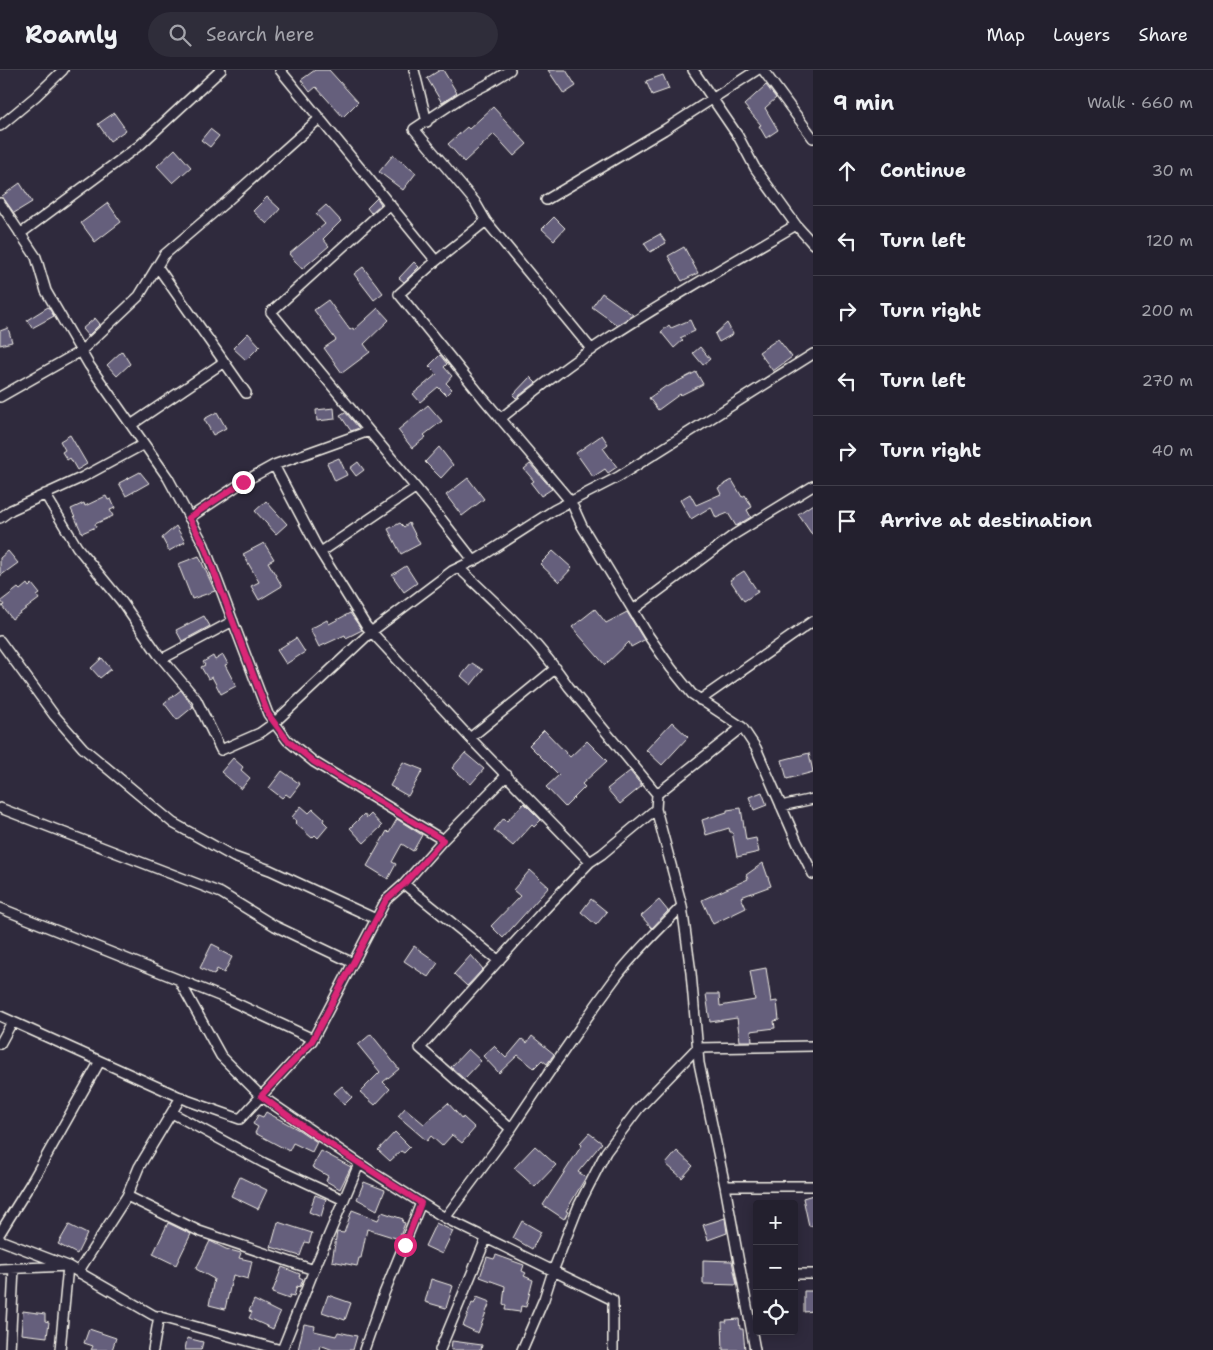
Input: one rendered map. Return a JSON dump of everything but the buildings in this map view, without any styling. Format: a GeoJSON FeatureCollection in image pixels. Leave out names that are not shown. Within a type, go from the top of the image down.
{"type":"FeatureCollection","features":[{"type":"Feature","properties":{"kind":"street"},"geometry":{"type":"LineString","coordinates":[[0,126],[63,70]]}},
{"type":"Feature","properties":{"kind":"street"},"geometry":{"type":"LineString","coordinates":[[280,70],[436,261]]}},
{"type":"Feature","properties":{"kind":"street"},"geometry":{"type":"LineString","coordinates":[[414,70],[427,122]]}},
{"type":"Feature","properties":{"kind":"street"},"geometry":{"type":"LineString","coordinates":[[510,70],[462,97],[414,129],[475,202],[486,221],[592,350]]}},
{"type":"Feature","properties":{"kind":"street"},"geometry":{"type":"LineString","coordinates":[[693,70],[738,136],[756,168],[796,225],[813,244]]}},
{"type":"Feature","properties":{"kind":"street"},"geometry":{"type":"LineString","coordinates":[[546,200],[712,100],[757,70]]}},
{"type":"Feature","properties":{"kind":"street"},"geometry":{"type":"LineString","coordinates":[[763,70],[813,138]]}},
{"type":"Feature","properties":{"kind":"street"},"geometry":{"type":"LineString","coordinates":[[20,234],[140,145],[215,72]]}},
{"type":"Feature","properties":{"kind":"street"},"geometry":{"type":"LineString","coordinates":[[0,397],[81,351],[139,296],[164,255],[234,196],[320,118]]}},
{"type":"Feature","properties":{"kind":"street"},"geometry":{"type":"LineString","coordinates":[[0,203],[36,256],[46,291],[81,351],[168,478],[204,545],[268,714],[274,723],[287,740],[314,762],[443,840]]}},
{"type":"Feature","properties":{"kind":"street"},"geometry":{"type":"LineString","coordinates":[[390,204],[271,312],[474,561]]}},
{"type":"Feature","properties":{"kind":"street"},"geometry":{"type":"LineString","coordinates":[[486,221],[399,294],[500,419],[571,502],[582,526],[671,668],[692,694],[742,727],[756,748],[813,874]]}},
{"type":"Feature","properties":{"kind":"street"},"geometry":{"type":"LineString","coordinates":[[500,419],[592,350],[739,258],[796,225]]}},
{"type":"Feature","properties":{"kind":"street"},"geometry":{"type":"LineString","coordinates":[[157,266],[246,392]]}},
{"type":"Feature","properties":{"kind":"street"},"geometry":{"type":"LineString","coordinates":[[45,494],[77,548],[122,602],[162,659],[196,699],[221,750],[260,733],[274,723],[371,632],[452,571],[474,561],[554,510],[618,477],[813,354]]}},
{"type":"Feature","properties":{"kind":"street"},"geometry":{"type":"LineString","coordinates":[[131,425],[224,362]]}},
{"type":"Feature","properties":{"kind":"street"},"geometry":{"type":"LineString","coordinates":[[189,518],[243,482],[274,465],[369,431]]}},
{"type":"Feature","properties":{"kind":"street"},"geometry":{"type":"LineString","coordinates":[[0,518],[11,510],[83,477],[144,444]]}},
{"type":"Feature","properties":{"kind":"street"},"geometry":{"type":"LineString","coordinates":[[274,465],[321,552],[366,626],[470,738],[590,862]]}},
{"type":"Feature","properties":{"kind":"street"},"geometry":{"type":"LineString","coordinates":[[633,610],[734,534],[813,486]]}},
{"type":"Feature","properties":{"kind":"street"},"geometry":{"type":"LineString","coordinates":[[321,552],[415,488]]}},
{"type":"Feature","properties":{"kind":"street"},"geometry":{"type":"LineString","coordinates":[[459,568],[526,631],[569,687],[657,794],[656,809],[682,906],[691,973],[697,1048],[755,1350]]}},
{"type":"Feature","properties":{"kind":"street"},"geometry":{"type":"LineString","coordinates":[[162,659],[233,621]]}},
{"type":"Feature","properties":{"kind":"street"},"geometry":{"type":"LineString","coordinates":[[700,700],[813,621]]}},
{"type":"Feature","properties":{"kind":"street"},"geometry":{"type":"LineString","coordinates":[[0,641],[54,715],[83,748],[173,823],[234,858],[270,870],[376,919]]}},
{"type":"Feature","properties":{"kind":"street"},"geometry":{"type":"LineString","coordinates":[[470,738],[556,668]]}},
{"type":"Feature","properties":{"kind":"street"},"geometry":{"type":"LineString","coordinates":[[657,794],[742,727]]}},
{"type":"Feature","properties":{"kind":"street"},"geometry":{"type":"LineString","coordinates":[[0,1016],[180,1097],[240,1119],[313,1039],[386,900],[404,884],[443,840],[507,775]]}},
{"type":"Feature","properties":{"kind":"street"},"geometry":{"type":"LineString","coordinates":[[781,806],[813,799]]}},
{"type":"Feature","properties":{"kind":"street"},"geometry":{"type":"LineString","coordinates":[[0,808],[221,893],[275,926],[353,963]]}},
{"type":"Feature","properties":{"kind":"street"},"geometry":{"type":"LineString","coordinates":[[511,1130],[420,1048],[544,910],[590,862],[656,809]]}},
{"type":"Feature","properties":{"kind":"street"},"geometry":{"type":"LineString","coordinates":[[404,884],[499,962]]}},
{"type":"Feature","properties":{"kind":"street"},"geometry":{"type":"LineString","coordinates":[[445,1218],[511,1130],[549,1072],[618,976],[682,906]]}},
{"type":"Feature","properties":{"kind":"street"},"geometry":{"type":"LineString","coordinates":[[0,908],[227,999],[313,1039]]}},
{"type":"Feature","properties":{"kind":"street"},"geometry":{"type":"LineString","coordinates":[[179,980],[222,1056],[261,1096],[359,1164],[445,1218],[612,1300],[613,1350]]}},
{"type":"Feature","properties":{"kind":"street"},"geometry":{"type":"LineString","coordinates":[[0,1044],[12,1022]]}},
{"type":"Feature","properties":{"kind":"street"},"geometry":{"type":"LineString","coordinates":[[522,1350],[544,1299],[579,1205],[606,1152],[639,1108],[697,1048],[813,1046]]}},
{"type":"Feature","properties":{"kind":"street"},"geometry":{"type":"LineString","coordinates":[[0,1233],[34,1178],[100,1060]]}},
{"type":"Feature","properties":{"kind":"street"},"geometry":{"type":"LineString","coordinates":[[79,1273],[127,1196],[139,1167],[180,1097]]}},
{"type":"Feature","properties":{"kind":"street"},"geometry":{"type":"LineString","coordinates":[[172,1113],[264,1163],[344,1200]]}},
{"type":"Feature","properties":{"kind":"street"},"geometry":{"type":"LineString","coordinates":[[0,1240],[68,1266],[153,1315],[281,1350],[359,1164]]}},
{"type":"Feature","properties":{"kind":"street"},"geometry":{"type":"LineString","coordinates":[[725,1186],[813,1186]]}},
{"type":"Feature","properties":{"kind":"street"},"geometry":{"type":"LineString","coordinates":[[127,1196],[199,1230],[314,1270]]}},
{"type":"Feature","properties":{"kind":"street"},"geometry":{"type":"LineString","coordinates":[[364,1350],[383,1296],[421,1203]]}},
{"type":"Feature","properties":{"kind":"street"},"geometry":{"type":"LineString","coordinates":[[440,1350],[486,1239]]}},
{"type":"Feature","properties":{"kind":"street"},"geometry":{"type":"LineString","coordinates":[[0,1269],[68,1266]]}},
{"type":"Feature","properties":{"kind":"street"},"geometry":{"type":"LineString","coordinates":[[60,1350],[68,1266]]}},
{"type":"Feature","properties":{"kind":"street"},"geometry":{"type":"LineString","coordinates":[[10,1350],[14,1268]]}},
{"type":"Feature","properties":{"kind":"street"},"geometry":{"type":"LineString","coordinates":[[798,1274],[813,1274]]}},
{"type":"Feature","properties":{"kind":"street"},"geometry":{"type":"LineString","coordinates":[[153,1350],[159,1316]]}},
{"type":"Feature","properties":{"kind":"route"},"geometry":{"type":"LineString","coordinates":[[243,482],[189,518],[204,545],[268,714],[287,740],[314,762],[443,840],[404,884],[386,900],[312,1041],[261,1096],[308,1130],[421,1203],[405,1245]]}}]}
